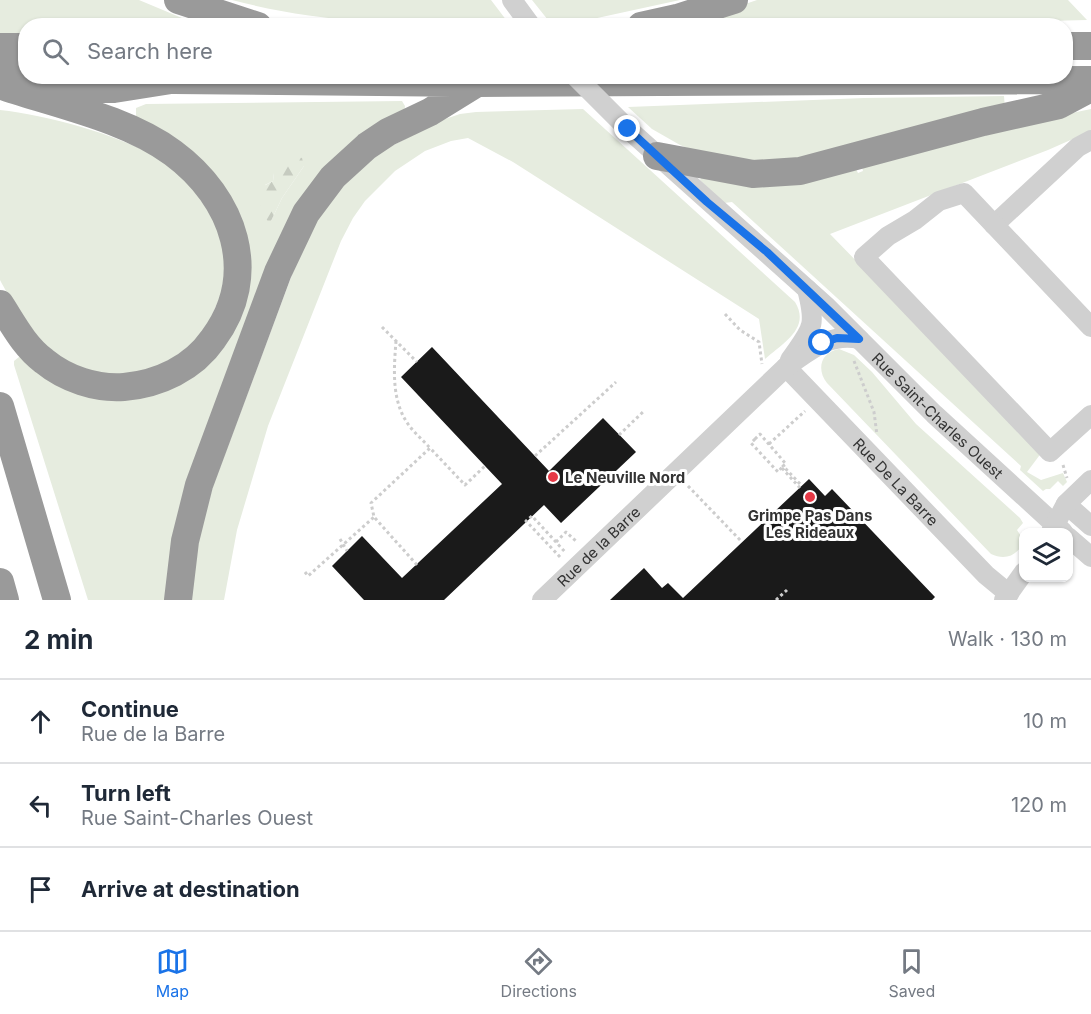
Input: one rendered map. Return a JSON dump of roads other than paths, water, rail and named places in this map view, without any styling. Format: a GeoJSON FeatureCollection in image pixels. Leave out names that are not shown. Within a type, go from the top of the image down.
{"type":"FeatureCollection","features":[{"type":"Feature","properties":{"kind":"highway"},"geometry":{"type":"LineString","coordinates":[[178,0],[233,18]]}},
{"type":"Feature","properties":{"kind":"highway"},"geometry":{"type":"LineString","coordinates":[[677,18],[734,0]]}},
{"type":"Feature","properties":{"kind":"highway"},"geometry":{"type":"LineString","coordinates":[[1073,46],[1091,46]]}},
{"type":"Feature","properties":{"kind":"highway"},"geometry":{"type":"LineString","coordinates":[[0,47],[18,47]]}},
{"type":"Feature","properties":{"kind":"highway"},"geometry":{"type":"LineString","coordinates":[[1073,80],[1091,80]]}},
{"type":"Feature","properties":{"kind":"highway"},"geometry":{"type":"LineString","coordinates":[[0,304],[27,345],[53,368],[83,382],[106,387],[131,386],[155,381],[177,372],[208,346],[221,329],[236,293],[238,270],[235,242],[221,206],[200,176],[154,140],[22,84]]}},
{"type":"Feature","properties":{"kind":"highway"},"geometry":{"type":"LineString","coordinates":[[66,84],[114,89],[136,84]]}},
{"type":"Feature","properties":{"kind":"highway"},"geometry":{"type":"LineString","coordinates":[[178,600],[188,524],[199,485],[278,272],[306,213],[333,177],[368,146],[475,84]]}},
{"type":"Feature","properties":{"kind":"highway"},"geometry":{"type":"LineString","coordinates":[[657,156],[753,174],[800,171],[982,122],[1059,105],[1091,88]]}},
{"type":"Feature","properties":{"kind":"highway"},"geometry":{"type":"LineString","coordinates":[[0,406],[57,600]]}},
{"type":"Feature","properties":{"kind":"highway"},"geometry":{"type":"LineString","coordinates":[[0,582],[5,600]]}},
{"type":"Feature","properties":{"kind":"street"},"geometry":{"type":"LineString","coordinates":[[512,0],[525,18]]}},
{"type":"Feature","properties":{"kind":"street","name":"Rue Saint-Charles Ouest"},"geometry":{"type":"LineString","coordinates":[[583,84],[657,156],[807,289],[1055,528]]}},
{"type":"Feature","properties":{"kind":"street"},"geometry":{"type":"LineString","coordinates":[[994,225],[1078,147],[1091,140]]}},
{"type":"Feature","properties":{"kind":"street"},"geometry":{"type":"LineString","coordinates":[[1091,327],[964,193],[939,201],[915,220],[888,236],[864,257],[1050,452],[1091,415]]}},
{"type":"Feature","properties":{"kind":"street","name":"Rue de la Barre"},"geometry":{"type":"LineString","coordinates":[[786,368],[812,325],[813,313],[807,289]]}},
{"type":"Feature","properties":{"kind":"street","name":"Rue de la Barre"},"geometry":{"type":"LineString","coordinates":[[542,600],[786,368],[829,340],[842,337],[859,339]]}},
{"type":"Feature","properties":{"kind":"street","name":"Rue De La Barre"},"geometry":{"type":"LineString","coordinates":[[786,368],[1006,597]]}},
{"type":"Feature","properties":{"kind":"street"},"geometry":{"type":"LineString","coordinates":[[1060,528],[1066,504],[1091,480]]}},
{"type":"Feature","properties":{"kind":"street"},"geometry":{"type":"LineString","coordinates":[[1066,504],[1091,526]]}},
{"type":"Feature","properties":{"kind":"street","name":"Rue Saint-Charles Ouest"},"geometry":{"type":"LineString","coordinates":[[1073,543],[1091,557]]}},
{"type":"Feature","properties":{"kind":"street"},"geometry":{"type":"LineString","coordinates":[[1006,597],[1019,578]]}},
{"type":"Feature","properties":{"kind":"place","name":"Le Neuville Nord"},"geometry":{"type":"Point","coordinates":[553,477]}},
{"type":"Feature","properties":{"kind":"place","name":"Grimpe Pas Dans Les Rideaux"},"geometry":{"type":"Point","coordinates":[810,497]}}]}
